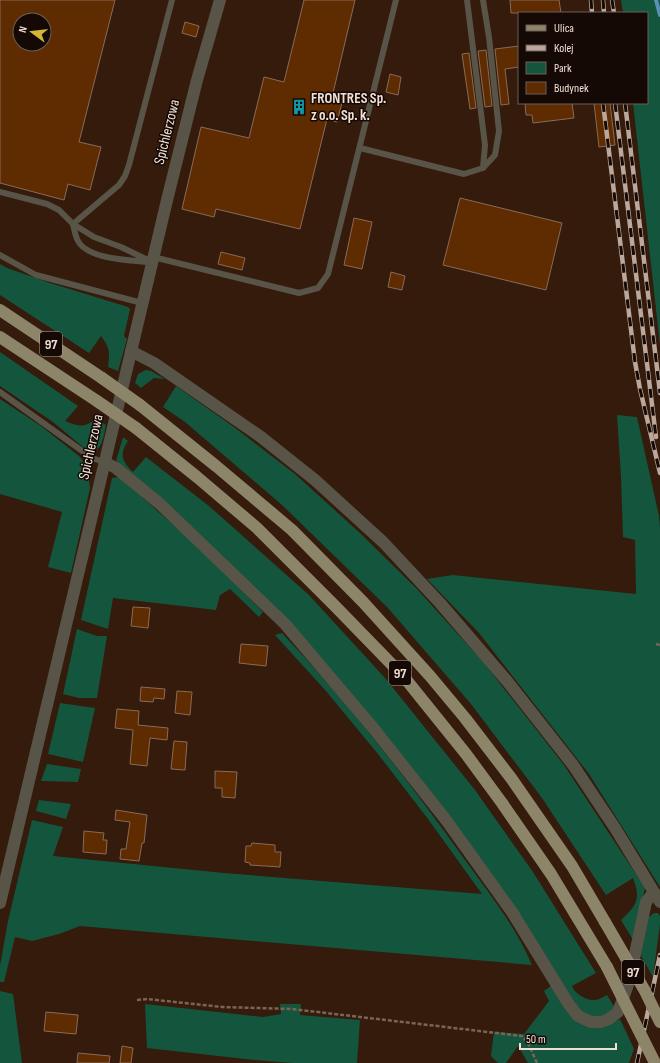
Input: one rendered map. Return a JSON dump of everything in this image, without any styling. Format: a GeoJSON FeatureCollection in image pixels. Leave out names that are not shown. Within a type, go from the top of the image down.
{"type":"FeatureCollection","features":[{"type":"Feature","properties":{"kind":"main road","name":"97"},"geometry":{"type":"LineString","coordinates":[[0,310],[140,405],[216,466],[292,530],[363,602],[425,670],[465,718],[511,778],[572,866],[645,992],[660,1022]]}},
{"type":"Feature","properties":{"kind":"main road","name":"97"},"geometry":{"type":"LineString","coordinates":[[0,337],[136,428],[258,528],[404,677],[466,754],[551,874],[607,967],[656,1063]]}},
{"type":"Feature","properties":{"kind":"street","name":"Spichlerzowa"},"geometry":{"type":"LineString","coordinates":[[0,903],[142,303],[197,80],[220,0]]}},
{"type":"Feature","properties":{"kind":"street"},"geometry":{"type":"LineString","coordinates":[[104,462],[116,468],[160,504],[285,624],[374,729],[446,820],[512,912],[568,1003],[578,1016],[591,1022],[601,1022],[609,1019],[618,1012],[628,982],[646,902],[657,897],[569,759],[502,674],[440,603],[383,542],[315,480],[261,437],[154,363],[131,351]]}},
{"type":"Feature","properties":{"kind":"lane"},"geometry":{"type":"LineString","coordinates":[[73,224],[115,188],[125,176],[172,0]]}},
{"type":"Feature","properties":{"kind":"lane"},"geometry":{"type":"LineString","coordinates":[[0,192],[47,204],[59,210],[73,224],[94,237],[153,260],[299,293],[318,288],[328,274],[396,0]]}},
{"type":"Feature","properties":{"kind":"lane"},"geometry":{"type":"LineString","coordinates":[[467,0],[486,145],[483,168]]}},
{"type":"Feature","properties":{"kind":"lane"},"geometry":{"type":"LineString","coordinates":[[360,148],[464,174],[483,168],[495,155],[499,131],[489,37],[483,0]]}},
{"type":"Feature","properties":{"kind":"lane"},"geometry":{"type":"LineString","coordinates":[[73,224],[77,240],[83,247],[96,254],[117,259],[153,260]]}},
{"type":"Feature","properties":{"kind":"lane"},"geometry":{"type":"LineString","coordinates":[[0,255],[36,275],[142,303]]}},
{"type":"Feature","properties":{"kind":"lane"},"geometry":{"type":"LineString","coordinates":[[0,392],[92,458],[104,462]]}},
{"type":"Feature","properties":{"kind":"path"},"geometry":{"type":"LineString","coordinates":[[656,644],[660,645]]}},
{"type":"Feature","properties":{"kind":"path"},"geometry":{"type":"LineString","coordinates":[[136,1000],[147,999],[222,1008],[292,1010],[522,1036],[528,1043],[537,1063]]}},
{"type":"Feature","properties":{"kind":"green space"},"geometry":{"type":"Polygon","coordinates":[[[621,0],[660,0],[660,345],[633,104],[648,104],[648,12],[623,12],[621,0]]]}},
{"type":"Feature","properties":{"kind":"green space"},"geometry":{"type":"Polygon","coordinates":[[[0,264],[7,268],[50,283],[128,307],[130,309],[124,336],[127,339],[118,371],[108,367],[109,350],[101,336],[89,353],[0,295],[0,264]]]}},
{"type":"Feature","properties":{"kind":"green space"},"geometry":{"type":"Polygon","coordinates":[[[0,352],[78,406],[65,421],[81,426],[88,424],[96,418],[106,425],[102,442],[98,449],[89,452],[53,422],[0,386],[0,352]]]}},
{"type":"Feature","properties":{"kind":"green space"},"geometry":{"type":"Polygon","coordinates":[[[146,370],[151,371],[165,379],[154,378],[141,388],[135,383],[138,374],[146,370]]]}},
{"type":"Feature","properties":{"kind":"green space"},"geometry":{"type":"Polygon","coordinates":[[[176,386],[234,427],[295,474],[361,534],[417,589],[484,663],[564,765],[645,888],[633,940],[621,920],[631,910],[636,901],[637,891],[633,878],[606,895],[542,798],[471,704],[387,607],[282,505],[185,422],[163,407],[176,386]]]}},
{"type":"Feature","properties":{"kind":"green space"},"geometry":{"type":"Polygon","coordinates":[[[0,399],[41,426],[79,456],[87,466],[90,488],[71,573],[48,567],[62,512],[0,494],[0,399]]]}},
{"type":"Feature","properties":{"kind":"green space"},"geometry":{"type":"Polygon","coordinates":[[[617,415],[637,417],[659,516],[660,887],[589,774],[479,633],[427,579],[453,575],[636,594],[635,540],[623,537],[617,415]]]}},
{"type":"Feature","properties":{"kind":"green space"},"geometry":{"type":"Polygon","coordinates":[[[123,437],[128,441],[123,450],[124,461],[133,472],[146,457],[209,506],[309,595],[385,678],[475,790],[533,872],[596,973],[572,986],[573,989],[581,996],[592,1000],[598,1000],[607,995],[615,1008],[601,1016],[585,1016],[333,673],[116,461],[123,437]]]}},
{"type":"Feature","properties":{"kind":"green space"},"geometry":{"type":"Polygon","coordinates":[[[119,477],[203,551],[263,612],[259,617],[230,589],[220,595],[216,610],[113,598],[108,629],[81,620],[112,478],[119,477]]]}},
{"type":"Feature","properties":{"kind":"green space"},"geometry":{"type":"Polygon","coordinates":[[[77,629],[97,636],[107,636],[97,698],[79,698],[63,694],[77,629]]]}},
{"type":"Feature","properties":{"kind":"green space"},"geometry":{"type":"Polygon","coordinates":[[[282,633],[355,715],[422,801],[502,911],[526,951],[532,965],[80,926],[59,934],[32,941],[15,937],[4,982],[0,982],[0,966],[8,921],[32,820],[63,827],[53,856],[224,873],[482,894],[428,819],[378,754],[326,691],[275,635],[282,633]]]}},
{"type":"Feature","properties":{"kind":"green space"},"geometry":{"type":"Polygon","coordinates":[[[60,703],[95,708],[83,762],[48,754],[60,703]]]}},
{"type":"Feature","properties":{"kind":"green space"},"geometry":{"type":"Polygon","coordinates":[[[47,764],[81,769],[78,782],[41,781],[47,764]]]}},
{"type":"Feature","properties":{"kind":"green space"},"geometry":{"type":"Polygon","coordinates":[[[39,800],[71,804],[66,819],[36,811],[39,800]]]}},
{"type":"Feature","properties":{"kind":"green space"},"geometry":{"type":"Polygon","coordinates":[[[654,913],[658,913],[660,916],[660,924],[653,977],[640,954],[646,919],[654,913]]]}},
{"type":"Feature","properties":{"kind":"green space"},"geometry":{"type":"Polygon","coordinates":[[[551,986],[577,1022],[588,1026],[609,1025],[620,1019],[634,1049],[629,1063],[528,1063],[518,1046],[506,1063],[498,1063],[491,1056],[494,1032],[524,1034],[549,1001],[544,991],[551,986]]]}},
{"type":"Feature","properties":{"kind":"green space"},"geometry":{"type":"Polygon","coordinates":[[[0,991],[13,994],[22,1063],[0,1063],[0,991]]]}},
{"type":"Feature","properties":{"kind":"green space"},"geometry":{"type":"Polygon","coordinates":[[[145,1004],[263,1017],[281,1014],[280,1004],[301,1004],[300,1015],[360,1020],[357,1063],[293,1063],[147,1048],[145,1004]]]}},
{"type":"Feature","properties":{"kind":"building"},"geometry":{"type":"Polygon","coordinates":[[[0,0],[115,0],[79,142],[101,147],[90,190],[68,184],[64,200],[0,183],[0,0]]]}},
{"type":"Feature","properties":{"kind":"building","name":"FRONTRES Sp. z o.o. Sp. k."},"geometry":{"type":"Polygon","coordinates":[[[304,0],[355,0],[333,93],[344,95],[337,122],[327,119],[300,229],[216,209],[214,217],[182,209],[201,127],[249,138],[264,77],[284,82],[304,0]]]}},
{"type":"Feature","properties":{"kind":"building"},"geometry":{"type":"Polygon","coordinates":[[[510,0],[559,0],[561,12],[518,12],[511,13],[510,0]]]}},
{"type":"Feature","properties":{"kind":"building"},"geometry":{"type":"Polygon","coordinates":[[[185,22],[199,26],[196,37],[182,33],[185,22]]]}},
{"type":"Feature","properties":{"kind":"building"},"geometry":{"type":"Polygon","coordinates":[[[518,46],[518,67],[505,69],[509,104],[501,105],[495,49],[518,46]]]}},
{"type":"Feature","properties":{"kind":"building"},"geometry":{"type":"Polygon","coordinates":[[[486,50],[492,106],[485,107],[478,51],[486,50]]]}},
{"type":"Feature","properties":{"kind":"building"},"geometry":{"type":"Polygon","coordinates":[[[469,53],[476,108],[470,109],[462,54],[469,53]]]}},
{"type":"Feature","properties":{"kind":"building"},"geometry":{"type":"Polygon","coordinates":[[[390,74],[401,77],[398,95],[386,92],[390,74]]]}},
{"type":"Feature","properties":{"kind":"building"},"geometry":{"type":"Polygon","coordinates":[[[525,104],[572,104],[574,118],[533,123],[532,115],[526,115],[525,104]]]}},
{"type":"Feature","properties":{"kind":"building"},"geometry":{"type":"Polygon","coordinates":[[[594,104],[610,104],[615,145],[599,147],[594,104]]]}},
{"type":"Feature","properties":{"kind":"building"},"geometry":{"type":"Polygon","coordinates":[[[460,198],[562,223],[546,290],[443,265],[460,198]]]}},
{"type":"Feature","properties":{"kind":"building"},"geometry":{"type":"Polygon","coordinates":[[[354,218],[372,222],[362,269],[344,265],[354,218]]]}},
{"type":"Feature","properties":{"kind":"building"},"geometry":{"type":"Polygon","coordinates":[[[221,252],[245,258],[242,270],[218,264],[221,252]]]}},
{"type":"Feature","properties":{"kind":"building"},"geometry":{"type":"Polygon","coordinates":[[[391,272],[405,276],[402,290],[388,287],[391,272]]]}},
{"type":"Feature","properties":{"kind":"building"},"geometry":{"type":"Polygon","coordinates":[[[133,607],[150,608],[148,628],[131,626],[133,607]]]}},
{"type":"Feature","properties":{"kind":"building"},"geometry":{"type":"Polygon","coordinates":[[[241,644],[268,646],[266,666],[239,663],[241,644]]]}},
{"type":"Feature","properties":{"kind":"building"},"geometry":{"type":"Polygon","coordinates":[[[141,687],[165,689],[164,699],[154,698],[153,702],[140,701],[141,687]]]}},
{"type":"Feature","properties":{"kind":"building"},"geometry":{"type":"Polygon","coordinates":[[[177,691],[192,692],[190,715],[175,713],[177,691]]]}},
{"type":"Feature","properties":{"kind":"building"},"geometry":{"type":"Polygon","coordinates":[[[117,709],[139,711],[138,725],[168,728],[167,740],[150,738],[147,766],[130,764],[133,730],[115,728],[117,709]]]}},
{"type":"Feature","properties":{"kind":"building"},"geometry":{"type":"Polygon","coordinates":[[[174,741],[187,742],[185,770],[171,769],[174,741]]]}},
{"type":"Feature","properties":{"kind":"building"},"geometry":{"type":"Polygon","coordinates":[[[215,771],[237,772],[235,798],[222,797],[222,788],[215,788],[215,771]]]}},
{"type":"Feature","properties":{"kind":"building"},"geometry":{"type":"Polygon","coordinates":[[[116,810],[147,815],[144,843],[142,843],[139,861],[120,859],[121,849],[126,849],[130,822],[115,820],[116,810]]]}},
{"type":"Feature","properties":{"kind":"building"},"geometry":{"type":"Polygon","coordinates":[[[84,831],[104,833],[103,840],[107,840],[106,854],[83,852],[84,831]]]}},
{"type":"Feature","properties":{"kind":"building"},"geometry":{"type":"Polygon","coordinates":[[[252,843],[275,845],[275,852],[281,852],[280,867],[250,865],[250,863],[245,862],[246,846],[251,846],[252,843]]]}},
{"type":"Feature","properties":{"kind":"building"},"geometry":{"type":"Polygon","coordinates":[[[46,1012],[78,1015],[76,1034],[44,1031],[46,1012]]]}},
{"type":"Feature","properties":{"kind":"building"},"geometry":{"type":"Polygon","coordinates":[[[122,1046],[133,1048],[131,1063],[120,1063],[122,1046]]]}},
{"type":"Feature","properties":{"kind":"building"},"geometry":{"type":"Polygon","coordinates":[[[78,1053],[110,1056],[109,1063],[77,1063],[78,1053]]]}},
{"type":"Feature","properties":{"kind":"waterway"},"geometry":{"type":"LineString","coordinates":[[656,0],[660,15]]}},
{"type":"Feature","properties":{"kind":"railway"},"geometry":{"type":"LineString","coordinates":[[591,0],[592,12]]}},
{"type":"Feature","properties":{"kind":"railway"},"geometry":{"type":"LineString","coordinates":[[603,0],[604,12]]}},
{"type":"Feature","properties":{"kind":"railway"},"geometry":{"type":"LineString","coordinates":[[612,0],[614,12]]}},
{"type":"Feature","properties":{"kind":"railway"},"geometry":{"type":"LineString","coordinates":[[603,104],[635,362],[660,473]]}},
{"type":"Feature","properties":{"kind":"railway"},"geometry":{"type":"LineString","coordinates":[[615,104],[656,437]]}},
{"type":"Feature","properties":{"kind":"railway"},"geometry":{"type":"LineString","coordinates":[[625,104],[660,393]]}},
{"type":"Feature","properties":{"kind":"railway"},"geometry":{"type":"LineString","coordinates":[[637,1063],[660,955]]}},
{"type":"Feature","properties":{"kind":"place","name":"FRONTRES Sp. z o.o. Sp. k."},"geometry":{"type":"Point","coordinates":[299,107]}}]}
